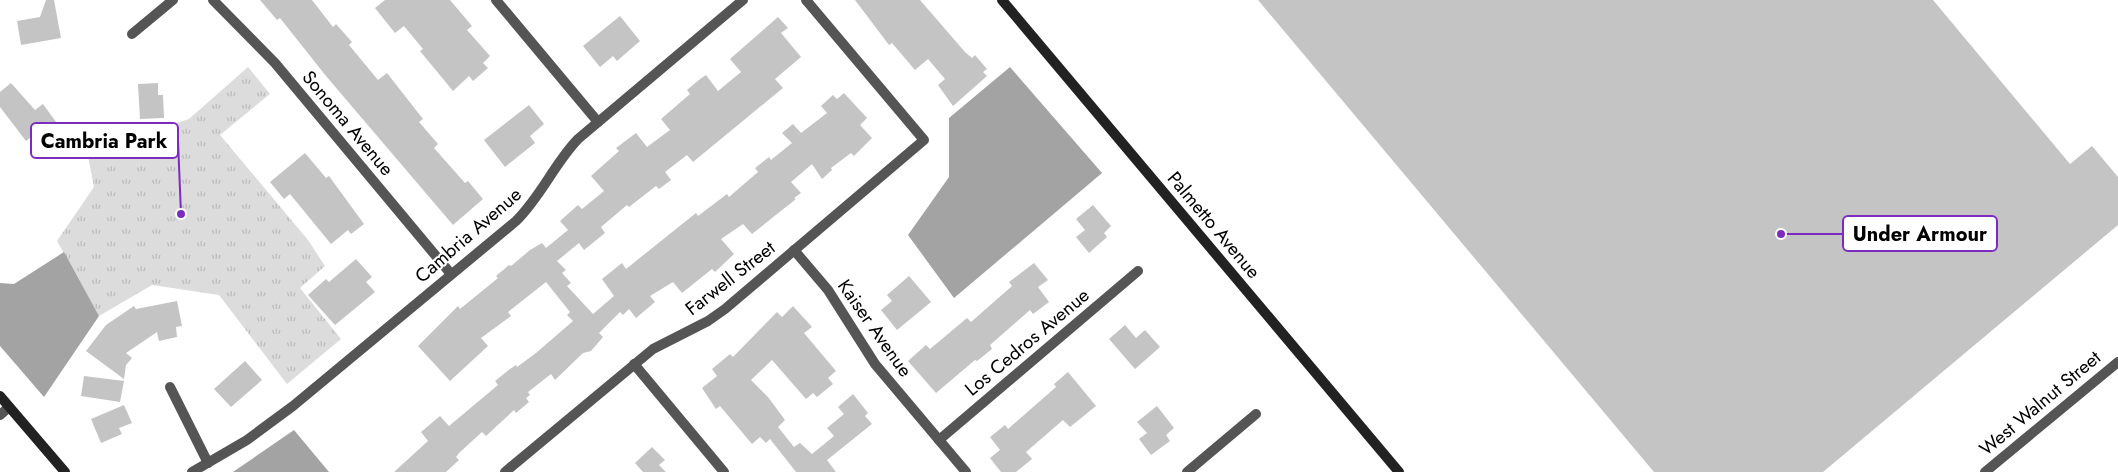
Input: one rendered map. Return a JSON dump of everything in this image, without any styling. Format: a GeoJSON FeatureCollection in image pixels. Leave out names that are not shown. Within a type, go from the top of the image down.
{"type":"FeatureCollection","features":[{"type":"Feature","properties":{"kind":"street"},"geometry":{"type":"LineString","coordinates":[[132,34],[173,0]]}},
{"type":"Feature","properties":{"kind":"street","name":"Sonoma Avenue"},"geometry":{"type":"LineString","coordinates":[[213,0],[275,63],[452,274]]}},
{"type":"Feature","properties":{"kind":"street"},"geometry":{"type":"LineString","coordinates":[[496,0],[598,122]]}},
{"type":"Feature","properties":{"kind":"street","name":"Cambria Avenue"},"geometry":{"type":"LineString","coordinates":[[192,472],[247,440],[293,406],[528,209],[572,145],[743,0]]}},
{"type":"Feature","properties":{"kind":"street","name":"Farwell Street"},"geometry":{"type":"LineString","coordinates":[[505,472],[634,364],[668,340],[708,321],[924,140],[806,0]]}},
{"type":"Feature","properties":{"kind":"street","name":"Palmetto Avenue"},"geometry":{"type":"LineString","coordinates":[[1002,0],[1399,472]]}},
{"type":"Feature","properties":{"kind":"street","name":"Kaiser Avenue"},"geometry":{"type":"LineString","coordinates":[[794,250],[834,298],[875,364],[966,472]]}},
{"type":"Feature","properties":{"kind":"street","name":"Los Cedros Avenue"},"geometry":{"type":"LineString","coordinates":[[939,440],[1138,271]]}},
{"type":"Feature","properties":{"kind":"street","name":"West Walnut Street"},"geometry":{"type":"LineString","coordinates":[[1985,472],[2118,362]]}},
{"type":"Feature","properties":{"kind":"street"},"geometry":{"type":"LineString","coordinates":[[634,364],[724,472]]}},
{"type":"Feature","properties":{"kind":"street"},"geometry":{"type":"LineString","coordinates":[[170,387],[208,463]]}},
{"type":"Feature","properties":{"kind":"street"},"geometry":{"type":"LineString","coordinates":[[0,396],[65,472]]}},
{"type":"Feature","properties":{"kind":"street"},"geometry":{"type":"LineString","coordinates":[[0,415],[10,407]]}},
{"type":"Feature","properties":{"kind":"street"},"geometry":{"type":"LineString","coordinates":[[1187,472],[1256,414]]}},
{"type":"Feature","properties":{"kind":"green space"},"geometry":{"type":"Polygon","coordinates":[[[248,67],[270,94],[220,135],[308,240],[325,266],[300,288],[341,339],[287,384],[219,295],[152,285],[99,316],[57,241],[94,187],[83,131],[137,136],[189,119],[248,67]]]}},
{"type":"Feature","properties":{"kind":"shaded area"},"geometry":{"type":"Polygon","coordinates":[[[1010,67],[1102,173],[954,298],[908,235],[949,177],[949,118],[1010,67]]]}},
{"type":"Feature","properties":{"kind":"shaded area"},"geometry":{"type":"Polygon","coordinates":[[[64,252],[99,316],[44,397],[0,346],[0,283],[14,284],[64,252]]]}},
{"type":"Feature","properties":{"kind":"shaded area"},"geometry":{"type":"Polygon","coordinates":[[[294,430],[329,472],[233,472],[294,430]]]}},
{"type":"Feature","properties":{"kind":"building"},"geometry":{"type":"Polygon","coordinates":[[[46,0],[54,0],[61,38],[21,45],[17,21],[40,17],[46,0]]]}},
{"type":"Feature","properties":{"kind":"building"},"geometry":{"type":"Polygon","coordinates":[[[260,0],[312,0],[333,27],[336,24],[352,42],[349,45],[378,80],[387,73],[423,119],[419,122],[438,144],[434,148],[465,183],[468,181],[483,199],[453,225],[326,76],[280,18],[277,20],[260,0]]]}},
{"type":"Feature","properties":{"kind":"building"},"geometry":{"type":"Polygon","coordinates":[[[385,0],[450,0],[472,26],[467,30],[490,56],[483,63],[488,68],[473,81],[469,76],[453,91],[420,51],[423,49],[404,26],[395,33],[375,8],[385,0]]]}},
{"type":"Feature","properties":{"kind":"building"},"geometry":{"type":"Polygon","coordinates":[[[855,0],[920,0],[965,52],[972,58],[975,55],[987,69],[983,72],[987,76],[953,106],[938,85],[945,79],[928,59],[915,70],[892,43],[889,45],[855,0]]]}},
{"type":"Feature","properties":{"kind":"building"},"geometry":{"type":"Polygon","coordinates":[[[1258,0],[1933,0],[2070,164],[2092,146],[2118,177],[2118,225],[1823,472],[1654,472],[1258,0]]]}},
{"type":"Feature","properties":{"kind":"building"},"geometry":{"type":"Polygon","coordinates":[[[620,16],[640,41],[617,61],[613,56],[600,67],[583,46],[620,16]]]}},
{"type":"Feature","properties":{"kind":"building"},"geometry":{"type":"Polygon","coordinates":[[[778,17],[788,28],[781,33],[801,57],[775,79],[783,88],[693,162],[687,155],[665,172],[671,180],[659,189],[656,186],[629,207],[627,205],[601,227],[605,233],[584,250],[579,243],[557,261],[566,270],[562,273],[571,283],[567,286],[593,314],[614,296],[602,279],[622,263],[626,269],[696,213],[698,216],[727,194],[729,197],[758,172],[755,168],[769,157],[771,160],[792,143],[782,133],[793,124],[801,133],[827,113],[821,106],[833,95],[837,99],[844,93],[867,118],[860,125],[872,138],[854,156],[851,153],[831,168],[832,170],[822,179],[812,164],[791,182],[801,193],[794,198],[796,199],[752,234],[743,224],[721,239],[734,254],[715,272],[712,269],[682,293],[673,282],[650,296],[655,302],[636,318],[629,309],[623,315],[620,312],[599,333],[603,337],[591,351],[583,353],[555,380],[551,374],[528,392],[530,395],[526,398],[529,402],[516,413],[514,410],[486,436],[482,432],[459,453],[456,457],[459,460],[446,472],[394,472],[428,441],[421,432],[440,416],[449,426],[498,385],[495,381],[536,353],[573,321],[567,315],[570,312],[546,282],[508,312],[511,316],[481,338],[488,346],[450,381],[418,346],[458,306],[460,309],[498,278],[496,276],[509,265],[511,266],[530,250],[542,243],[546,248],[568,230],[560,221],[578,205],[582,209],[604,191],[591,176],[619,151],[616,148],[636,133],[647,147],[670,130],[661,119],[690,94],[687,90],[706,75],[718,91],[741,72],[730,59],[778,17]]]}},
{"type":"Feature","properties":{"kind":"building"},"geometry":{"type":"Polygon","coordinates":[[[11,83],[35,110],[43,104],[59,126],[40,140],[35,134],[26,141],[0,107],[0,92],[11,83]]]}},
{"type":"Feature","properties":{"kind":"building"},"geometry":{"type":"Polygon","coordinates":[[[158,83],[158,95],[163,95],[164,118],[140,119],[138,84],[158,83]]]}},
{"type":"Feature","properties":{"kind":"building"},"geometry":{"type":"Polygon","coordinates":[[[529,105],[544,124],[530,136],[535,143],[505,167],[484,140],[529,105]]]}},
{"type":"Feature","properties":{"kind":"building"},"geometry":{"type":"Polygon","coordinates":[[[305,153],[326,178],[329,176],[364,224],[351,234],[348,230],[331,244],[290,194],[284,199],[270,182],[305,153]]]}},
{"type":"Feature","properties":{"kind":"building"},"geometry":{"type":"Polygon","coordinates":[[[1093,205],[1111,226],[1104,233],[1107,237],[1089,253],[1076,237],[1085,230],[1076,219],[1093,205]]]}},
{"type":"Feature","properties":{"kind":"building"},"geometry":{"type":"Polygon","coordinates":[[[356,259],[372,277],[366,282],[375,292],[335,325],[308,295],[326,279],[329,282],[356,259]]]}},
{"type":"Feature","properties":{"kind":"building"},"geometry":{"type":"Polygon","coordinates":[[[1034,263],[1048,280],[1038,287],[1049,302],[1033,314],[1030,310],[990,345],[992,349],[977,361],[975,360],[936,393],[908,361],[926,345],[930,349],[967,318],[971,322],[1012,286],[1009,282],[1034,263]]]}},
{"type":"Feature","properties":{"kind":"building"},"geometry":{"type":"Polygon","coordinates":[[[909,276],[931,302],[897,330],[881,310],[892,301],[887,295],[909,276]]]}},
{"type":"Feature","properties":{"kind":"building"},"geometry":{"type":"Polygon","coordinates":[[[177,301],[182,326],[176,327],[177,337],[159,341],[157,332],[126,353],[132,358],[126,365],[124,379],[86,351],[106,325],[134,306],[136,309],[177,301]]]}},
{"type":"Feature","properties":{"kind":"building"},"geometry":{"type":"Polygon","coordinates":[[[793,306],[812,327],[804,333],[836,371],[828,378],[833,384],[817,397],[813,393],[806,399],[772,360],[751,380],[768,397],[785,420],[778,427],[794,447],[800,443],[812,454],[834,436],[827,428],[844,414],[838,407],[853,394],[868,413],[865,416],[872,424],[827,460],[836,472],[796,472],[770,439],[766,443],[760,437],[752,444],[720,406],[716,409],[702,388],[717,376],[712,369],[730,354],[733,357],[777,312],[782,317],[793,306]]]}},
{"type":"Feature","properties":{"kind":"building"},"geometry":{"type":"Polygon","coordinates":[[[1125,325],[1136,338],[1145,330],[1160,347],[1135,369],[1109,339],[1125,325]]]}},
{"type":"Feature","properties":{"kind":"building"},"geometry":{"type":"Polygon","coordinates":[[[245,361],[262,380],[231,407],[214,389],[245,361]]]}},
{"type":"Feature","properties":{"kind":"building"},"geometry":{"type":"Polygon","coordinates":[[[1068,372],[1096,406],[1070,427],[1063,420],[1026,452],[1032,459],[1016,472],[1001,472],[990,458],[1000,450],[990,437],[1005,425],[1008,429],[1056,387],[1054,384],[1068,372]]]}},
{"type":"Feature","properties":{"kind":"building"},"geometry":{"type":"Polygon","coordinates":[[[84,376],[124,381],[120,402],[81,396],[84,376]]]}},
{"type":"Feature","properties":{"kind":"building"},"geometry":{"type":"Polygon","coordinates":[[[124,405],[132,423],[119,428],[122,434],[101,443],[91,419],[124,405]]]}},
{"type":"Feature","properties":{"kind":"building"},"geometry":{"type":"Polygon","coordinates":[[[1157,406],[1174,428],[1166,435],[1170,441],[1151,455],[1139,439],[1147,433],[1137,422],[1157,406]]]}},
{"type":"Feature","properties":{"kind":"building"},"geometry":{"type":"Polygon","coordinates":[[[652,447],[665,460],[659,465],[666,472],[643,472],[635,463],[652,447]]]}},
{"type":"Feature","properties":{"kind":"place","name":"Cambria Park"},"geometry":{"type":"Point","coordinates":[181,214]}},
{"type":"Feature","properties":{"kind":"place","name":"Under Armour"},"geometry":{"type":"Point","coordinates":[1781,234]}}]}
